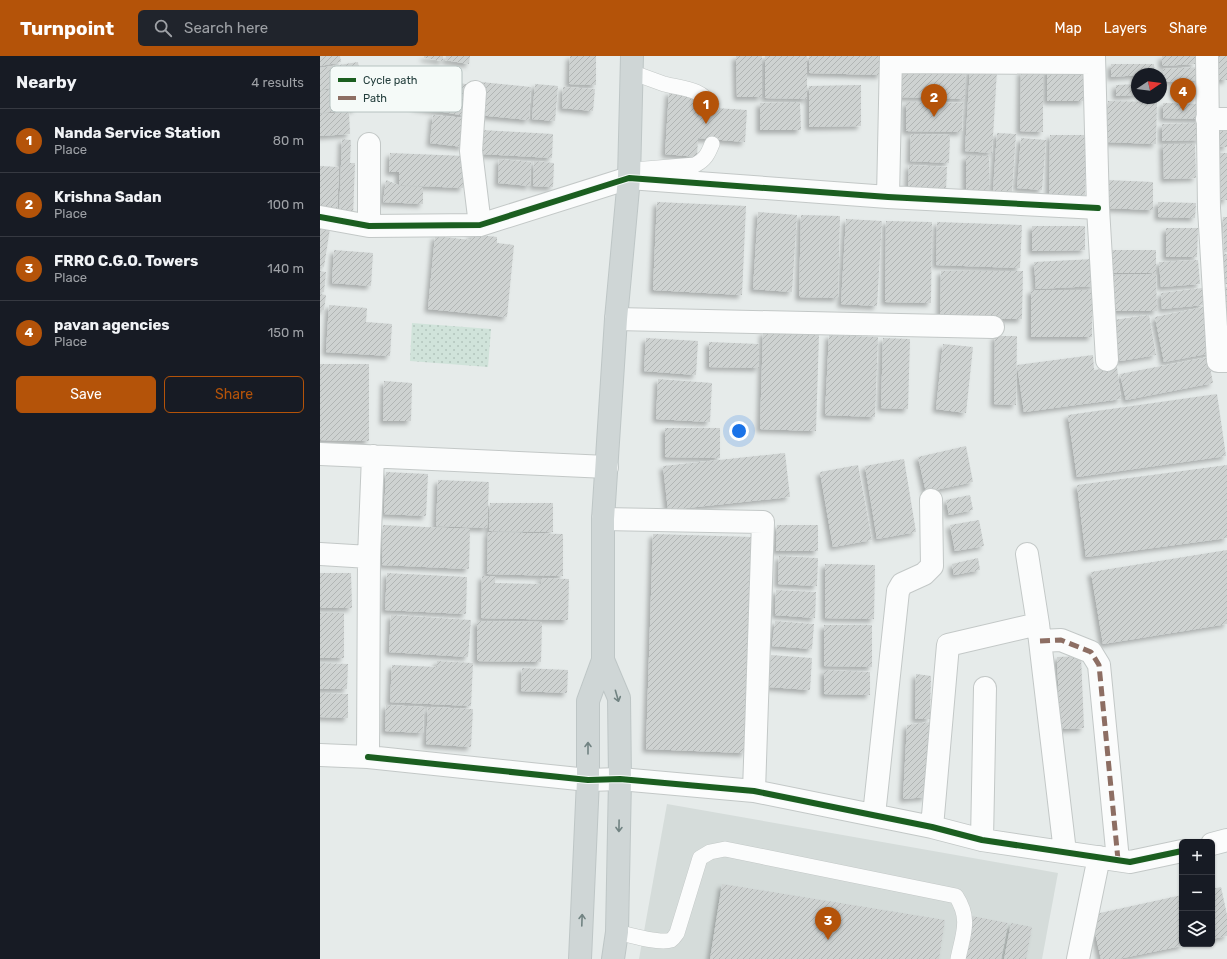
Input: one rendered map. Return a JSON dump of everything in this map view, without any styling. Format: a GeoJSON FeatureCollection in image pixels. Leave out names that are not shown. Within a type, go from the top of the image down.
{"type":"FeatureCollection","features":[{"type":"Feature","properties":{"kind":"main road"},"geometry":{"type":"LineString","coordinates":[[580,959],[588,780],[588,701],[603,660],[603,520],[616,319],[629,174],[632,64]]}},
{"type":"Feature","properties":{"kind":"main road"},"geometry":{"type":"LineString","coordinates":[[603,660],[619,698],[620,779],[617,932],[613,959]]}},
{"type":"Feature","properties":{"kind":"street"},"geometry":{"type":"LineString","coordinates":[[1207,56],[1217,119],[1218,361],[1227,360]]}},
{"type":"Feature","properties":{"kind":"street"},"geometry":{"type":"LineString","coordinates":[[888,198],[891,59],[1094,60],[1098,208],[1107,360]]}},
{"type":"Feature","properties":{"kind":"street"},"geometry":{"type":"LineString","coordinates":[[476,92],[471,151],[480,225]]}},
{"type":"Feature","properties":{"kind":"street"},"geometry":{"type":"LineString","coordinates":[[369,144],[369,226]]}},
{"type":"Feature","properties":{"kind":"street"},"geometry":{"type":"LineString","coordinates":[[320,217],[369,226],[480,225],[629,174],[888,198],[1098,208]]}},
{"type":"Feature","properties":{"kind":"street"},"geometry":{"type":"LineString","coordinates":[[616,319],[993,327]]}},
{"type":"Feature","properties":{"kind":"street"},"geometry":{"type":"LineString","coordinates":[[320,454],[607,467]]}},
{"type":"Feature","properties":{"kind":"street"},"geometry":{"type":"LineString","coordinates":[[368,757],[369,557],[373,456]]}},
{"type":"Feature","properties":{"kind":"street"},"geometry":{"type":"LineString","coordinates":[[874,815],[898,591],[902,584],[924,574],[932,566],[931,500]]}},
{"type":"Feature","properties":{"kind":"street"},"geometry":{"type":"LineString","coordinates":[[603,520],[762,522],[754,791]]}},
{"type":"Feature","properties":{"kind":"street"},"geometry":{"type":"LineString","coordinates":[[320,554],[369,557]]}},
{"type":"Feature","properties":{"kind":"street"},"geometry":{"type":"LineString","coordinates":[[1027,554],[1039,632],[1065,852]]}},
{"type":"Feature","properties":{"kind":"street"},"geometry":{"type":"LineString","coordinates":[[932,827],[948,645],[1039,632],[1091,652],[1099,665],[1109,859],[1078,959]]}},
{"type":"Feature","properties":{"kind":"street"},"geometry":{"type":"LineString","coordinates":[[982,840],[985,688]]}},
{"type":"Feature","properties":{"kind":"street"},"geometry":{"type":"LineString","coordinates":[[320,755],[368,757],[588,780],[620,779],[754,791],[932,827],[982,840],[1130,862],[1179,852]]}},
{"type":"Feature","properties":{"kind":"street"},"geometry":{"type":"LineString","coordinates":[[1215,843],[1227,840]]}},
{"type":"Feature","properties":{"kind":"lane"},"geometry":{"type":"LineString","coordinates":[[632,64],[665,84],[699,93],[707,98],[712,106]]}},
{"type":"Feature","properties":{"kind":"lane"},"geometry":{"type":"LineString","coordinates":[[629,174],[695,165],[702,161],[709,153],[712,144]]}},
{"type":"Feature","properties":{"kind":"lane"},"geometry":{"type":"LineString","coordinates":[[617,932],[654,939],[673,939],[677,932],[700,858],[710,852],[725,849],[956,896],[961,904],[966,919],[958,959]]}},
{"type":"Feature","properties":{"kind":"shaded area"},"geometry":{"type":"Polygon","coordinates":[[[667,804],[1058,873],[1042,959],[639,959],[667,804]]]}},
{"type":"Feature","properties":{"kind":"green space"},"geometry":{"type":"Polygon","coordinates":[[[412,323],[491,329],[488,367],[410,361],[412,323]]]}},
{"type":"Feature","properties":{"kind":"building"},"geometry":{"type":"Polygon","coordinates":[[[320,56],[340,56],[341,62],[320,66],[320,56]]]}},
{"type":"Feature","properties":{"kind":"building"},"geometry":{"type":"Polygon","coordinates":[[[424,56],[443,56],[443,61],[424,58],[424,56]]]}},
{"type":"Feature","properties":{"kind":"building"},"geometry":{"type":"Polygon","coordinates":[[[446,56],[470,56],[469,64],[445,60],[446,56]]]}},
{"type":"Feature","properties":{"kind":"building"},"geometry":{"type":"Polygon","coordinates":[[[570,56],[596,56],[596,85],[569,84],[570,56]]]}},
{"type":"Feature","properties":{"kind":"building"},"geometry":{"type":"Polygon","coordinates":[[[736,56],[762,56],[762,97],[737,97],[736,56]]]}},
{"type":"Feature","properties":{"kind":"building"},"geometry":{"type":"Polygon","coordinates":[[[765,56],[807,56],[807,99],[765,98],[765,56]]]}},
{"type":"Feature","properties":{"kind":"building"},"geometry":{"type":"Polygon","coordinates":[[[809,56],[881,56],[881,75],[809,73],[809,56]]]}},
{"type":"Feature","properties":{"kind":"building"},"geometry":{"type":"Polygon","coordinates":[[[1162,56],[1195,56],[1195,64],[1162,66],[1162,56]]]}},
{"type":"Feature","properties":{"kind":"building"},"geometry":{"type":"Polygon","coordinates":[[[1215,56],[1227,56],[1227,80],[1214,80],[1215,56]]]}},
{"type":"Feature","properties":{"kind":"building"},"geometry":{"type":"Polygon","coordinates":[[[358,62],[359,66],[333,66],[358,62]]]}},
{"type":"Feature","properties":{"kind":"building"},"geometry":{"type":"Polygon","coordinates":[[[1111,64],[1154,64],[1154,68],[1131,68],[1131,76],[1111,77],[1111,64]]]}},
{"type":"Feature","properties":{"kind":"building"},"geometry":{"type":"Polygon","coordinates":[[[330,66],[330,88],[320,90],[320,68],[330,66]]]}},
{"type":"Feature","properties":{"kind":"building"},"geometry":{"type":"Polygon","coordinates":[[[1200,67],[1200,80],[1167,82],[1167,69],[1200,67]]]}},
{"type":"Feature","properties":{"kind":"building"},"geometry":{"type":"Polygon","coordinates":[[[970,68],[997,70],[992,153],[965,151],[970,68]]]}},
{"type":"Feature","properties":{"kind":"building"},"geometry":{"type":"Polygon","coordinates":[[[1047,68],[1083,68],[1084,101],[1047,101],[1047,68]]]}},
{"type":"Feature","properties":{"kind":"building"},"geometry":{"type":"Polygon","coordinates":[[[898,69],[965,71],[965,99],[898,97],[898,69]]]}},
{"type":"Feature","properties":{"kind":"building"},"geometry":{"type":"Polygon","coordinates":[[[1021,71],[1043,71],[1043,132],[1020,131],[1021,71]]]}},
{"type":"Feature","properties":{"kind":"building"},"geometry":{"type":"Polygon","coordinates":[[[481,82],[531,87],[529,120],[478,115],[481,82]]]}},
{"type":"Feature","properties":{"kind":"building"},"geometry":{"type":"Polygon","coordinates":[[[462,83],[471,85],[466,116],[443,112],[462,112],[462,83]]]}},
{"type":"Feature","properties":{"kind":"building"},"geometry":{"type":"Polygon","coordinates":[[[535,84],[558,86],[555,121],[532,119],[535,84]]]}},
{"type":"Feature","properties":{"kind":"building"},"geometry":{"type":"Polygon","coordinates":[[[1131,84],[1131,95],[1116,96],[1116,85],[1131,84]]]}},
{"type":"Feature","properties":{"kind":"building"},"geometry":{"type":"Polygon","coordinates":[[[861,85],[861,126],[809,127],[809,86],[861,85]]]}},
{"type":"Feature","properties":{"kind":"building"},"geometry":{"type":"Polygon","coordinates":[[[563,87],[595,89],[593,111],[562,108],[563,87]]]}},
{"type":"Feature","properties":{"kind":"building"},"geometry":{"type":"Polygon","coordinates":[[[330,90],[330,112],[320,113],[320,91],[330,90]]]}},
{"type":"Feature","properties":{"kind":"building"},"geometry":{"type":"Polygon","coordinates":[[[669,92],[701,95],[700,107],[747,110],[745,142],[698,138],[697,157],[665,154],[669,92]]]}},
{"type":"Feature","properties":{"kind":"building"},"geometry":{"type":"Polygon","coordinates":[[[1108,101],[1131,101],[1131,104],[1157,104],[1156,144],[1107,142],[1108,101]]]}},
{"type":"Feature","properties":{"kind":"building"},"geometry":{"type":"Polygon","coordinates":[[[800,102],[801,130],[760,130],[760,103],[800,102]]]}},
{"type":"Feature","properties":{"kind":"building"},"geometry":{"type":"Polygon","coordinates":[[[906,102],[963,103],[962,132],[906,131],[906,102]]]}},
{"type":"Feature","properties":{"kind":"building"},"geometry":{"type":"Polygon","coordinates":[[[1163,104],[1202,104],[1202,119],[1163,118],[1163,104]]]}},
{"type":"Feature","properties":{"kind":"building"},"geometry":{"type":"Polygon","coordinates":[[[349,112],[350,134],[320,136],[320,114],[349,112]]]}},
{"type":"Feature","properties":{"kind":"building"},"geometry":{"type":"Polygon","coordinates":[[[433,115],[466,118],[463,147],[430,143],[433,115]]]}},
{"type":"Feature","properties":{"kind":"building"},"geometry":{"type":"Polygon","coordinates":[[[1200,123],[1200,140],[1162,141],[1162,124],[1200,123]]]}},
{"type":"Feature","properties":{"kind":"building"},"geometry":{"type":"Polygon","coordinates":[[[1214,124],[1227,125],[1227,147],[1213,147],[1214,124]]]}},
{"type":"Feature","properties":{"kind":"building"},"geometry":{"type":"Polygon","coordinates":[[[482,130],[553,134],[552,158],[481,154],[482,130]]]}},
{"type":"Feature","properties":{"kind":"building"},"geometry":{"type":"Polygon","coordinates":[[[997,133],[1016,134],[1012,192],[993,191],[997,133]]]}},
{"type":"Feature","properties":{"kind":"building"},"geometry":{"type":"Polygon","coordinates":[[[911,134],[950,135],[949,163],[910,161],[911,134]]]}},
{"type":"Feature","properties":{"kind":"building"},"geometry":{"type":"Polygon","coordinates":[[[1050,135],[1086,135],[1085,195],[1049,195],[1050,135]]]}},
{"type":"Feature","properties":{"kind":"building"},"geometry":{"type":"Polygon","coordinates":[[[1021,138],[1046,140],[1042,190],[1017,188],[1021,138]]]}},
{"type":"Feature","properties":{"kind":"building"},"geometry":{"type":"Polygon","coordinates":[[[342,139],[351,140],[350,163],[355,163],[353,216],[339,216],[342,139]]]}},
{"type":"Feature","properties":{"kind":"building"},"geometry":{"type":"Polygon","coordinates":[[[1163,144],[1195,144],[1196,178],[1164,179],[1163,144]]]}},
{"type":"Feature","properties":{"kind":"building"},"geometry":{"type":"Polygon","coordinates":[[[390,153],[465,156],[463,188],[399,185],[399,172],[389,172],[390,153]]]}},
{"type":"Feature","properties":{"kind":"building"},"geometry":{"type":"Polygon","coordinates":[[[1218,153],[1227,153],[1227,200],[1217,200],[1218,153]]]}},
{"type":"Feature","properties":{"kind":"building"},"geometry":{"type":"Polygon","coordinates":[[[966,156],[989,156],[989,192],[966,192],[966,156]]]}},
{"type":"Feature","properties":{"kind":"building"},"geometry":{"type":"Polygon","coordinates":[[[499,159],[531,162],[530,186],[498,183],[499,159]]]}},
{"type":"Feature","properties":{"kind":"building"},"geometry":{"type":"Polygon","coordinates":[[[534,161],[554,163],[553,187],[533,186],[534,161]]]}},
{"type":"Feature","properties":{"kind":"building"},"geometry":{"type":"Polygon","coordinates":[[[909,165],[947,167],[946,191],[908,190],[909,165]]]}},
{"type":"Feature","properties":{"kind":"building"},"geometry":{"type":"Polygon","coordinates":[[[320,166],[339,167],[337,212],[320,212],[320,166]]]}},
{"type":"Feature","properties":{"kind":"building"},"geometry":{"type":"Polygon","coordinates":[[[386,180],[401,186],[423,187],[423,204],[383,202],[386,180]]]}},
{"type":"Feature","properties":{"kind":"building"},"geometry":{"type":"Polygon","coordinates":[[[1107,180],[1153,182],[1153,210],[1106,208],[1107,180]]]}},
{"type":"Feature","properties":{"kind":"building"},"geometry":{"type":"Polygon","coordinates":[[[657,202],[746,206],[742,295],[653,290],[657,202]]]}},
{"type":"Feature","properties":{"kind":"building"},"geometry":{"type":"Polygon","coordinates":[[[1158,202],[1196,203],[1195,218],[1158,217],[1158,202]]]}},
{"type":"Feature","properties":{"kind":"building"},"geometry":{"type":"Polygon","coordinates":[[[758,212],[797,215],[792,292],[753,289],[758,212]]]}},
{"type":"Feature","properties":{"kind":"building"},"geometry":{"type":"Polygon","coordinates":[[[801,215],[840,216],[838,298],[799,297],[801,215]]]}},
{"type":"Feature","properties":{"kind":"building"},"geometry":{"type":"Polygon","coordinates":[[[1223,217],[1227,217],[1227,252],[1224,252],[1223,217]]]}},
{"type":"Feature","properties":{"kind":"building"},"geometry":{"type":"Polygon","coordinates":[[[846,219],[882,221],[877,306],[841,304],[846,219]]]}},
{"type":"Feature","properties":{"kind":"building"},"geometry":{"type":"Polygon","coordinates":[[[886,221],[932,222],[931,303],[885,302],[886,221]]]}},
{"type":"Feature","properties":{"kind":"building"},"geometry":{"type":"Polygon","coordinates":[[[937,222],[1022,225],[1020,268],[936,265],[937,222]]]}},
{"type":"Feature","properties":{"kind":"building"},"geometry":{"type":"Polygon","coordinates":[[[320,226],[330,228],[324,267],[320,266],[320,226]]]}},
{"type":"Feature","properties":{"kind":"building"},"geometry":{"type":"Polygon","coordinates":[[[1032,226],[1085,226],[1085,250],[1032,251],[1032,226]]]}},
{"type":"Feature","properties":{"kind":"building"},"geometry":{"type":"Polygon","coordinates":[[[1166,228],[1198,228],[1197,257],[1166,257],[1166,228]]]}},
{"type":"Feature","properties":{"kind":"building"},"geometry":{"type":"Polygon","coordinates":[[[471,234],[497,237],[497,243],[514,245],[507,317],[428,309],[435,236],[471,240],[471,234]]]}},
{"type":"Feature","properties":{"kind":"building"},"geometry":{"type":"Polygon","coordinates":[[[334,250],[373,253],[371,286],[332,283],[334,250]]]}},
{"type":"Feature","properties":{"kind":"building"},"geometry":{"type":"Polygon","coordinates":[[[1112,250],[1156,250],[1156,273],[1112,273],[1112,250]]]}},
{"type":"Feature","properties":{"kind":"building"},"geometry":{"type":"Polygon","coordinates":[[[1222,254],[1227,254],[1227,284],[1222,284],[1222,254]]]}},
{"type":"Feature","properties":{"kind":"building"},"geometry":{"type":"Polygon","coordinates":[[[1094,259],[1095,286],[1036,289],[1034,262],[1094,259]]]}},
{"type":"Feature","properties":{"kind":"building"},"geometry":{"type":"Polygon","coordinates":[[[1198,260],[1200,284],[1161,287],[1159,262],[1198,260]]]}},
{"type":"Feature","properties":{"kind":"building"},"geometry":{"type":"Polygon","coordinates":[[[320,271],[326,272],[324,292],[320,292],[320,271]]]}},
{"type":"Feature","properties":{"kind":"building"},"geometry":{"type":"Polygon","coordinates":[[[941,271],[1023,271],[1022,319],[940,318],[941,271]]]}},
{"type":"Feature","properties":{"kind":"building"},"geometry":{"type":"Polygon","coordinates":[[[1156,274],[1157,311],[1110,311],[1109,275],[1156,274]]]}},
{"type":"Feature","properties":{"kind":"building"},"geometry":{"type":"Polygon","coordinates":[[[1227,287],[1227,337],[1220,288],[1227,287]]]}},
{"type":"Feature","properties":{"kind":"building"},"geometry":{"type":"Polygon","coordinates":[[[1202,288],[1204,305],[1162,309],[1161,293],[1202,288]]]}},
{"type":"Feature","properties":{"kind":"building"},"geometry":{"type":"Polygon","coordinates":[[[1031,290],[1092,290],[1092,337],[1031,337],[1031,290]]]}},
{"type":"Feature","properties":{"kind":"building"},"geometry":{"type":"Polygon","coordinates":[[[320,294],[326,295],[324,310],[320,310],[320,294]]]}},
{"type":"Feature","properties":{"kind":"building"},"geometry":{"type":"Polygon","coordinates":[[[329,305],[367,308],[366,322],[392,324],[390,356],[326,352],[329,305]]]}},
{"type":"Feature","properties":{"kind":"building"},"geometry":{"type":"Polygon","coordinates":[[[1203,307],[1212,353],[1164,362],[1155,317],[1203,307]]]}},
{"type":"Feature","properties":{"kind":"building"},"geometry":{"type":"Polygon","coordinates":[[[1149,315],[1156,355],[1120,361],[1113,320],[1149,315]]]}},
{"type":"Feature","properties":{"kind":"building"},"geometry":{"type":"Polygon","coordinates":[[[763,332],[819,334],[816,431],[760,429],[763,332]]]}},
{"type":"Feature","properties":{"kind":"building"},"geometry":{"type":"Polygon","coordinates":[[[829,335],[878,337],[875,417],[825,415],[829,335]]]}},
{"type":"Feature","properties":{"kind":"building"},"geometry":{"type":"Polygon","coordinates":[[[995,336],[1017,336],[1016,405],[994,404],[995,336]]]}},
{"type":"Feature","properties":{"kind":"building"},"geometry":{"type":"Polygon","coordinates":[[[646,338],[698,341],[696,375],[644,371],[646,338]]]}},
{"type":"Feature","properties":{"kind":"building"},"geometry":{"type":"Polygon","coordinates":[[[883,338],[910,339],[908,409],[881,408],[883,338]]]}},
{"type":"Feature","properties":{"kind":"building"},"geometry":{"type":"Polygon","coordinates":[[[709,342],[759,344],[759,368],[709,367],[709,342]]]}},
{"type":"Feature","properties":{"kind":"building"},"geometry":{"type":"Polygon","coordinates":[[[943,344],[973,347],[966,413],[936,409],[943,344]]]}},
{"type":"Feature","properties":{"kind":"building"},"geometry":{"type":"Polygon","coordinates":[[[1093,355],[1094,370],[1117,367],[1121,399],[1024,412],[1017,365],[1093,355]]]}},
{"type":"Feature","properties":{"kind":"building"},"geometry":{"type":"Polygon","coordinates":[[[1208,357],[1213,383],[1126,400],[1120,374],[1208,357]]]}},
{"type":"Feature","properties":{"kind":"building"},"geometry":{"type":"Polygon","coordinates":[[[320,364],[369,364],[369,441],[320,440],[320,364]]]}},
{"type":"Feature","properties":{"kind":"building"},"geometry":{"type":"Polygon","coordinates":[[[658,379],[712,383],[710,422],[656,419],[658,379]]]}},
{"type":"Feature","properties":{"kind":"building"},"geometry":{"type":"Polygon","coordinates":[[[384,381],[412,383],[411,421],[383,421],[384,381]]]}},
{"type":"Feature","properties":{"kind":"building"},"geometry":{"type":"Polygon","coordinates":[[[1217,394],[1226,456],[1077,477],[1068,415],[1217,394]]]}},
{"type":"Feature","properties":{"kind":"building"},"geometry":{"type":"Polygon","coordinates":[[[665,428],[720,428],[720,458],[665,457],[665,428]]]}},
{"type":"Feature","properties":{"kind":"building"},"geometry":{"type":"Polygon","coordinates":[[[966,446],[973,482],[926,492],[918,457],[966,446]]]}},
{"type":"Feature","properties":{"kind":"building"},"geometry":{"type":"Polygon","coordinates":[[[785,453],[790,497],[668,510],[663,466],[785,453]]]}},
{"type":"Feature","properties":{"kind":"building"},"geometry":{"type":"Polygon","coordinates":[[[904,459],[916,532],[877,539],[865,466],[904,459]]]}},
{"type":"Feature","properties":{"kind":"building"},"geometry":{"type":"Polygon","coordinates":[[[858,465],[872,540],[833,547],[820,472],[858,465]]]}},
{"type":"Feature","properties":{"kind":"building"},"geometry":{"type":"Polygon","coordinates":[[[1227,465],[1227,538],[1086,557],[1077,485],[1227,465]]]}},
{"type":"Feature","properties":{"kind":"building"},"geometry":{"type":"Polygon","coordinates":[[[386,472],[428,474],[426,516],[384,514],[386,472]]]}},
{"type":"Feature","properties":{"kind":"building"},"geometry":{"type":"Polygon","coordinates":[[[438,480],[489,482],[487,528],[436,526],[438,480]]]}},
{"type":"Feature","properties":{"kind":"building"},"geometry":{"type":"Polygon","coordinates":[[[970,495],[973,510],[949,515],[946,500],[970,495]]]}},
{"type":"Feature","properties":{"kind":"building"},"geometry":{"type":"Polygon","coordinates":[[[490,503],[553,503],[553,532],[489,531],[490,503]]]}},
{"type":"Feature","properties":{"kind":"building"},"geometry":{"type":"Polygon","coordinates":[[[979,520],[984,546],[955,551],[950,525],[979,520]]]}},
{"type":"Feature","properties":{"kind":"building"},"geometry":{"type":"Polygon","coordinates":[[[383,525],[470,529],[469,569],[382,565],[383,525]]]}},
{"type":"Feature","properties":{"kind":"building"},"geometry":{"type":"Polygon","coordinates":[[[777,525],[818,525],[818,551],[776,551],[777,525]]]}},
{"type":"Feature","properties":{"kind":"building"},"geometry":{"type":"Polygon","coordinates":[[[488,532],[563,534],[563,576],[487,574],[488,532]]]}},
{"type":"Feature","properties":{"kind":"building"},"geometry":{"type":"Polygon","coordinates":[[[653,534],[752,537],[745,753],[646,749],[653,534]]]}},
{"type":"Feature","properties":{"kind":"building"},"geometry":{"type":"Polygon","coordinates":[[[1227,550],[1227,624],[1103,644],[1091,572],[1227,550]]]}},
{"type":"Feature","properties":{"kind":"building"},"geometry":{"type":"Polygon","coordinates":[[[779,556],[818,558],[817,586],[778,584],[779,556]]]}},
{"type":"Feature","properties":{"kind":"building"},"geometry":{"type":"Polygon","coordinates":[[[978,558],[980,570],[954,575],[952,564],[978,558]]]}},
{"type":"Feature","properties":{"kind":"building"},"geometry":{"type":"Polygon","coordinates":[[[825,564],[875,565],[874,619],[825,618],[825,564]]]}},
{"type":"Feature","properties":{"kind":"building"},"geometry":{"type":"Polygon","coordinates":[[[320,573],[351,573],[352,608],[320,608],[320,573]]]}},
{"type":"Feature","properties":{"kind":"building"},"geometry":{"type":"Polygon","coordinates":[[[387,573],[467,577],[466,614],[385,610],[387,573]]]}},
{"type":"Feature","properties":{"kind":"building"},"geometry":{"type":"Polygon","coordinates":[[[482,576],[496,576],[495,583],[541,584],[541,578],[569,579],[568,620],[481,618],[482,576]]]}},
{"type":"Feature","properties":{"kind":"building"},"geometry":{"type":"Polygon","coordinates":[[[776,590],[816,592],[815,618],[775,615],[776,590]]]}},
{"type":"Feature","properties":{"kind":"building"},"geometry":{"type":"Polygon","coordinates":[[[320,613],[344,613],[344,658],[320,658],[320,613]]]}},
{"type":"Feature","properties":{"kind":"building"},"geometry":{"type":"Polygon","coordinates":[[[391,615],[471,620],[468,657],[389,652],[391,615]]]}},
{"type":"Feature","properties":{"kind":"building"},"geometry":{"type":"Polygon","coordinates":[[[477,621],[542,622],[541,662],[477,661],[477,621]]]}},
{"type":"Feature","properties":{"kind":"building"},"geometry":{"type":"Polygon","coordinates":[[[775,621],[814,624],[812,649],[772,646],[775,621]]]}},
{"type":"Feature","properties":{"kind":"building"},"geometry":{"type":"Polygon","coordinates":[[[824,625],[872,625],[872,667],[824,666],[824,625]]]}},
{"type":"Feature","properties":{"kind":"building"},"geometry":{"type":"Polygon","coordinates":[[[771,655],[812,658],[810,690],[769,687],[771,655]]]}},
{"type":"Feature","properties":{"kind":"building"},"geometry":{"type":"Polygon","coordinates":[[[1081,656],[1084,728],[1060,729],[1057,657],[1081,656]]]}},
{"type":"Feature","properties":{"kind":"building"},"geometry":{"type":"Polygon","coordinates":[[[437,661],[473,663],[471,706],[390,702],[392,665],[437,667],[437,661]]]}},
{"type":"Feature","properties":{"kind":"building"},"geometry":{"type":"Polygon","coordinates":[[[320,663],[348,664],[347,689],[320,689],[320,663]]]}},
{"type":"Feature","properties":{"kind":"building"},"geometry":{"type":"Polygon","coordinates":[[[522,668],[568,670],[567,693],[521,691],[522,668]]]}},
{"type":"Feature","properties":{"kind":"building"},"geometry":{"type":"Polygon","coordinates":[[[824,670],[870,672],[870,695],[824,694],[824,670]]]}},
{"type":"Feature","properties":{"kind":"building"},"geometry":{"type":"Polygon","coordinates":[[[916,674],[931,676],[930,719],[915,719],[916,674]]]}},
{"type":"Feature","properties":{"kind":"building"},"geometry":{"type":"Polygon","coordinates":[[[320,693],[348,694],[348,718],[320,717],[320,693]]]}},
{"type":"Feature","properties":{"kind":"building"},"geometry":{"type":"Polygon","coordinates":[[[386,705],[424,707],[423,733],[385,731],[386,705]]]}},
{"type":"Feature","properties":{"kind":"building"},"geometry":{"type":"Polygon","coordinates":[[[428,707],[473,709],[471,747],[426,744],[428,707]]]}},
{"type":"Feature","properties":{"kind":"building"},"geometry":{"type":"Polygon","coordinates":[[[930,722],[926,797],[903,799],[907,725],[930,722]]]}},
{"type":"Feature","properties":{"kind":"building"},"geometry":{"type":"Polygon","coordinates":[[[722,884],[945,920],[939,959],[710,959],[722,884]]]}},
{"type":"Feature","properties":{"kind":"building"},"geometry":{"type":"Polygon","coordinates":[[[1221,887],[1227,915],[1227,936],[1215,938],[1215,911],[1215,888],[1221,887]]]}},
{"type":"Feature","properties":{"kind":"building"},"geometry":{"type":"Polygon","coordinates":[[[1179,896],[1179,946],[1118,959],[1101,959],[1091,915],[1179,896]]]}},
{"type":"Feature","properties":{"kind":"building"},"geometry":{"type":"Polygon","coordinates":[[[972,916],[1008,923],[1001,959],[964,959],[972,916]]]}},
{"type":"Feature","properties":{"kind":"building"},"geometry":{"type":"Polygon","coordinates":[[[1011,923],[1032,927],[1026,959],[1004,959],[1011,923]]]}},
{"type":"Feature","properties":{"kind":"marked path"},"geometry":{"type":"LineString","coordinates":[[1040,641],[1061,640],[1091,652],[1099,665],[1118,860]]}},
{"type":"Feature","properties":{"kind":"cycle path"},"geometry":{"type":"LineString","coordinates":[[320,217],[369,226],[480,225],[629,178],[888,197],[1098,208]]}},
{"type":"Feature","properties":{"kind":"cycle path"},"geometry":{"type":"LineString","coordinates":[[368,757],[588,780],[620,779],[754,791],[932,827],[982,840],[1130,862],[1179,852]]}},
{"type":"Feature","properties":{"kind":"place","name":"pavan agencies"},"geometry":{"type":"Point","coordinates":[1183,111]}},
{"type":"Feature","properties":{"kind":"place","name":"Krishna Sadan"},"geometry":{"type":"Point","coordinates":[934,117]}},
{"type":"Feature","properties":{"kind":"place","name":"Nanda Service Station"},"geometry":{"type":"Point","coordinates":[706,124]}},
{"type":"Feature","properties":{"kind":"place","name":"FRRO C.G.O. Towers"},"geometry":{"type":"Point","coordinates":[828,940]}}]}
